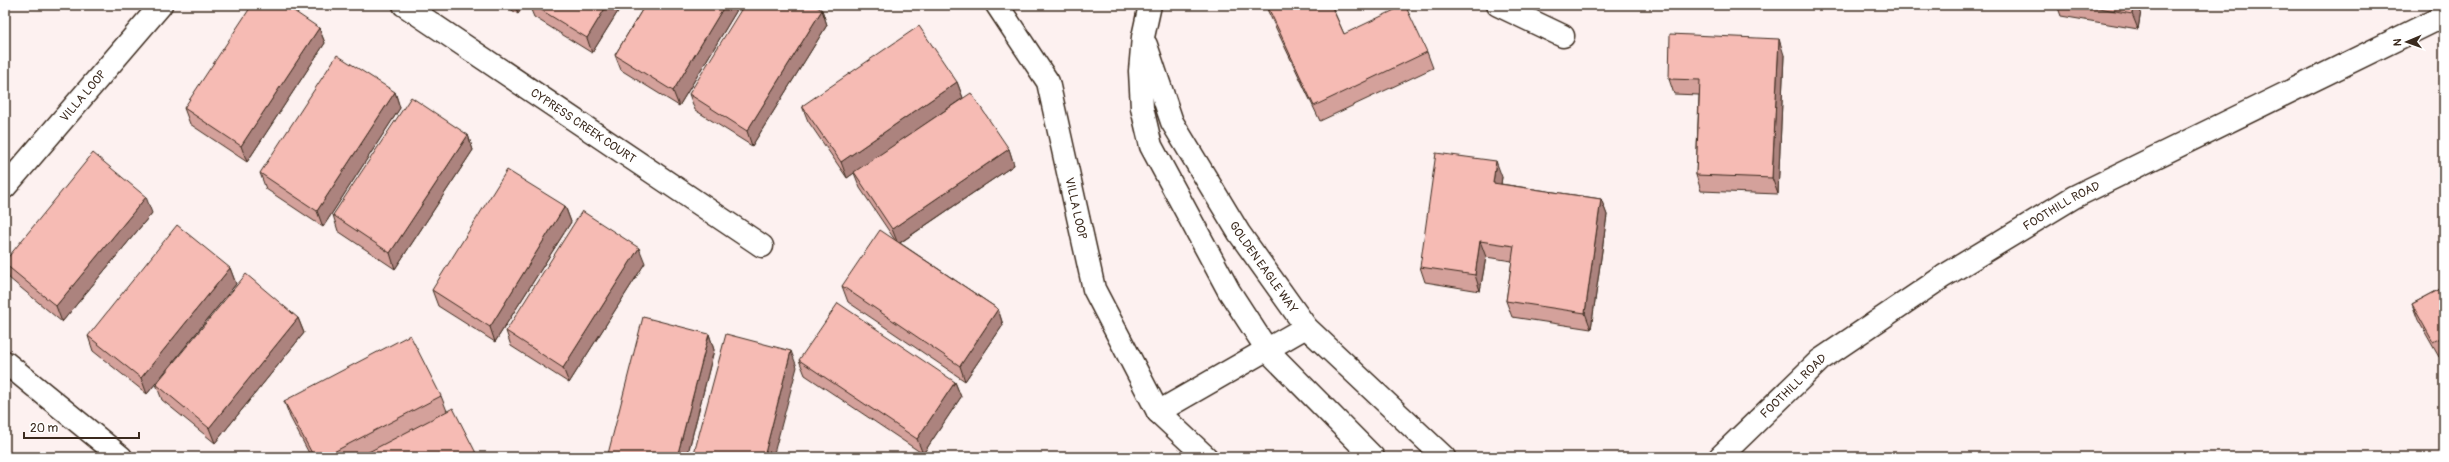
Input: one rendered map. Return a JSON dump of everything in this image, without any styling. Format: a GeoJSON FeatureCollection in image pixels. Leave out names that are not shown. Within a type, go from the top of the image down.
{"type":"FeatureCollection","features":[{"type":"Feature","properties":{"kind":"street","name":"VILLA LOOP"},"geometry":{"type":"LineString","coordinates":[[5,187],[161,5]]}},
{"type":"Feature","properties":{"kind":"street","name":"CYPRESS CREEK COURT"},"geometry":{"type":"LineString","coordinates":[[404,5],[762,246]]}},
{"type":"Feature","properties":{"kind":"street","name":"VILLA LOOP"},"geometry":{"type":"LineString","coordinates":[[997,5],[1048,82],[1094,289],[1158,412],[1206,457]]}},
{"type":"Feature","properties":{"kind":"street"},"geometry":{"type":"LineString","coordinates":[[1150,5],[1143,37],[1140,71],[1142,108],[1151,146],[1229,291],[1268,351],[1373,457]]}},
{"type":"Feature","properties":{"kind":"street"},"geometry":{"type":"LineString","coordinates":[[1498,5],[1563,36]]}},
{"type":"Feature","properties":{"kind":"street","name":"FOOTHILL ROAD"},"geometry":{"type":"LineString","coordinates":[[1720,457],[1820,360],[1944,276],[2074,197],[2444,16]]}},
{"type":"Feature","properties":{"kind":"street","name":"GOLDEN EAGLE WAY"},"geometry":{"type":"LineString","coordinates":[[1143,37],[1172,122],[1239,232],[1306,327],[1444,457]]}},
{"type":"Feature","properties":{"kind":"street"},"geometry":{"type":"LineString","coordinates":[[1158,412],[1268,351],[1306,327]]}},
{"type":"Feature","properties":{"kind":"street"},"geometry":{"type":"LineString","coordinates":[[5,362],[121,457]]}},
{"type":"Feature","properties":{"kind":"building"},"geometry":{"type":"Polygon","coordinates":[[[252,5],[285,5],[319,28],[241,146],[184,108],[252,5]]]}},
{"type":"Feature","properties":{"kind":"building"},"geometry":{"type":"Polygon","coordinates":[[[533,5],[607,5],[587,38],[533,5]]]}},
{"type":"Feature","properties":{"kind":"building"},"geometry":{"type":"Polygon","coordinates":[[[645,5],[725,5],[673,91],[615,55],[645,5]]]}},
{"type":"Feature","properties":{"kind":"building"},"geometry":{"type":"Polygon","coordinates":[[[744,5],[814,5],[822,10],[747,131],[689,94],[744,5]]]}},
{"type":"Feature","properties":{"kind":"building"},"geometry":{"type":"Polygon","coordinates":[[[1267,5],[1331,5],[1344,34],[1405,5],[1427,52],[1314,106],[1267,5]]]}},
{"type":"Feature","properties":{"kind":"building"},"geometry":{"type":"Polygon","coordinates":[[[2083,5],[2134,5],[2132,14],[2083,5]]]}},
{"type":"Feature","properties":{"kind":"building"},"geometry":{"type":"Polygon","coordinates":[[[919,26],[957,82],[841,162],[802,106],[919,26]]]}},
{"type":"Feature","properties":{"kind":"building"},"geometry":{"type":"Polygon","coordinates":[[[1670,34],[1779,39],[1772,178],[1696,175],[1700,80],[1669,79],[1670,34]]]}},
{"type":"Feature","properties":{"kind":"building"},"geometry":{"type":"Polygon","coordinates":[[[337,55],[395,92],[317,211],[260,173],[337,55]]]}},
{"type":"Feature","properties":{"kind":"building"},"geometry":{"type":"Polygon","coordinates":[[[971,93],[1009,149],[892,229],[854,172],[971,93]]]}},
{"type":"Feature","properties":{"kind":"building"},"geometry":{"type":"Polygon","coordinates":[[[411,97],[468,135],[390,253],[333,215],[411,97]]]}},
{"type":"Feature","properties":{"kind":"building"},"geometry":{"type":"Polygon","coordinates":[[[93,153],[146,197],[56,306],[5,264],[5,261],[93,153]]]}},
{"type":"Feature","properties":{"kind":"building"},"geometry":{"type":"Polygon","coordinates":[[[1436,153],[1496,161],[1493,183],[1601,199],[1585,313],[1506,301],[1514,246],[1480,241],[1475,275],[1420,267],[1436,153]]]}},
{"type":"Feature","properties":{"kind":"building"},"geometry":{"type":"Polygon","coordinates":[[[507,170],[565,206],[490,327],[432,290],[507,170]]]}},
{"type":"Feature","properties":{"kind":"building"},"geometry":{"type":"Polygon","coordinates":[[[582,211],[639,248],[563,368],[506,331],[582,211]]]}},
{"type":"Feature","properties":{"kind":"building"},"geometry":{"type":"Polygon","coordinates":[[[177,225],[230,268],[141,378],[88,336],[177,225]]]}},
{"type":"Feature","properties":{"kind":"building"},"geometry":{"type":"Polygon","coordinates":[[[880,230],[998,309],[960,366],[842,286],[880,230]]]}},
{"type":"Feature","properties":{"kind":"building"},"geometry":{"type":"Polygon","coordinates":[[[246,274],[298,318],[209,428],[156,384],[246,274]]]}},
{"type":"Feature","properties":{"kind":"building"},"geometry":{"type":"Polygon","coordinates":[[[2444,287],[2444,336],[2433,342],[2412,304],[2444,287]]]}},
{"type":"Feature","properties":{"kind":"building"},"geometry":{"type":"Polygon","coordinates":[[[838,303],[955,382],[917,439],[799,360],[838,303]]]}},
{"type":"Feature","properties":{"kind":"building"},"geometry":{"type":"Polygon","coordinates":[[[643,317],[709,334],[677,457],[618,457],[608,454],[643,317]]]}},
{"type":"Feature","properties":{"kind":"building"},"geometry":{"type":"Polygon","coordinates":[[[726,334],[791,351],[764,457],[693,457],[726,334]]]}},
{"type":"Feature","properties":{"kind":"building"},"geometry":{"type":"Polygon","coordinates":[[[410,335],[441,396],[324,457],[314,457],[284,401],[410,335]]]}},
{"type":"Feature","properties":{"kind":"building"},"geometry":{"type":"Polygon","coordinates":[[[453,408],[478,457],[359,457],[453,408]]]}}]}
